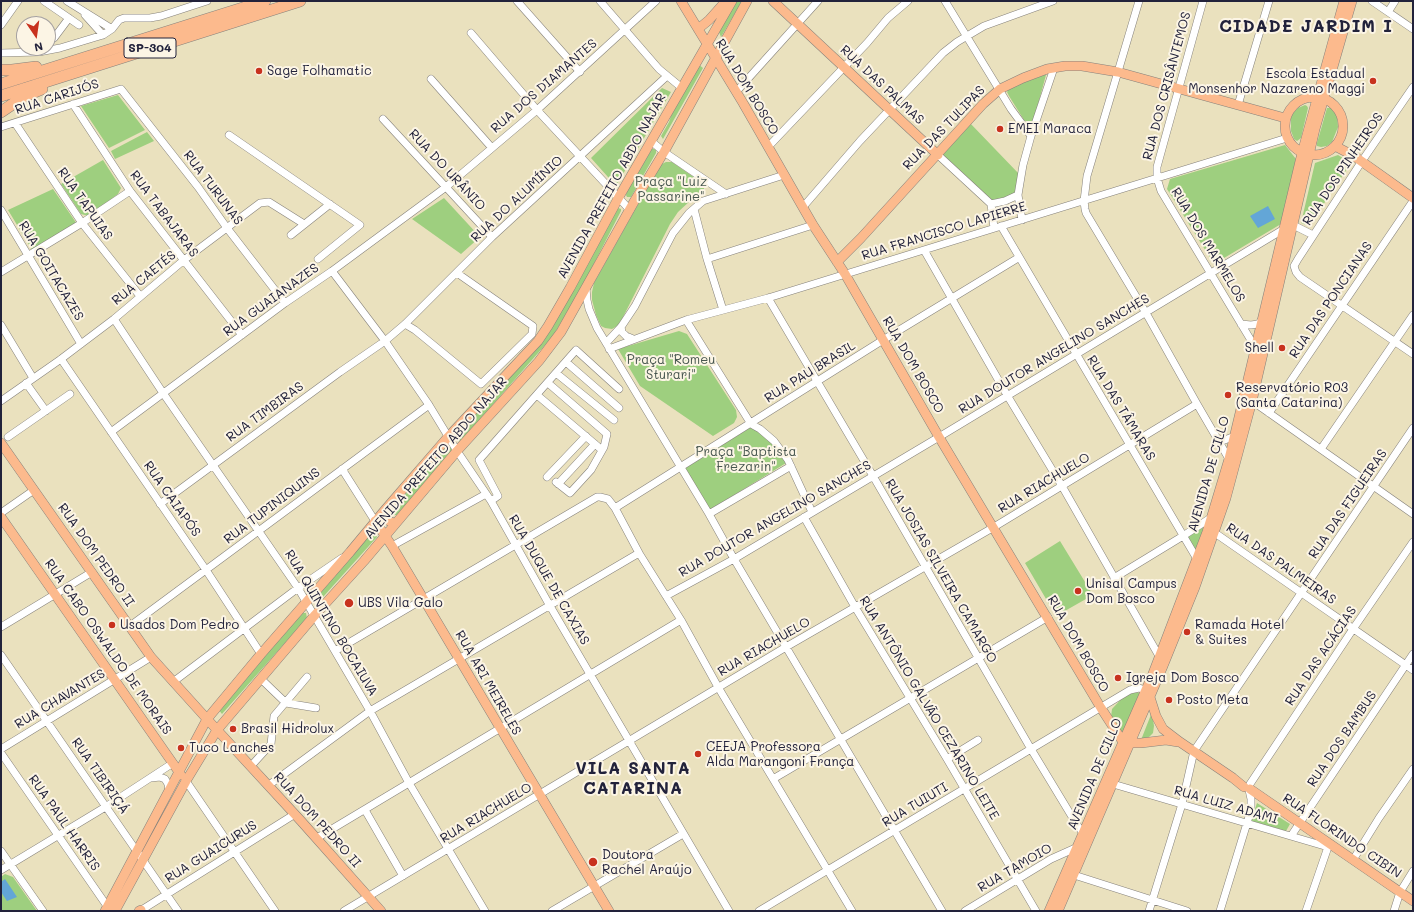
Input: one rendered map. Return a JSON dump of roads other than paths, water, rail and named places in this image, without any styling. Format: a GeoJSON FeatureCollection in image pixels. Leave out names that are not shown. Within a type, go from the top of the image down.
{"type":"FeatureCollection","features":[{"type":"Feature","properties":{"kind":"highway"},"geometry":{"type":"LineString","coordinates":[[1,70],[26,69],[43,66],[148,38],[221,10],[238,1]]}},
{"type":"Feature","properties":{"kind":"highway","name":"SP-304"},"geometry":{"type":"LineString","coordinates":[[1,84],[265,1]]}},
{"type":"Feature","properties":{"kind":"highway","name":"SP-304"},"geometry":{"type":"LineString","coordinates":[[1,96],[300,1]]}},
{"type":"Feature","properties":{"kind":"highway"},"geometry":{"type":"LineString","coordinates":[[1,112],[23,97],[38,91],[234,22]]}},
{"type":"Feature","properties":{"kind":"main road","name":"RUA DOM BOSCO"},"geometry":{"type":"LineString","coordinates":[[681,1],[716,58],[813,225],[845,274],[1101,708],[1126,743]]}},
{"type":"Feature","properties":{"kind":"main road"},"geometry":{"type":"LineString","coordinates":[[698,29],[709,20],[726,1]]}},
{"type":"Feature","properties":{"kind":"main road","name":"AVENIDA PREFEITO ABDO NAJAR"},"geometry":{"type":"LineString","coordinates":[[109,909],[137,850],[206,719],[448,437],[538,341],[573,283],[618,198],[732,1]]}},
{"type":"Feature","properties":{"kind":"main road","name":"AVENIDA PREFEITO ABDO NAJAR"},"geometry":{"type":"LineString","coordinates":[[109,909],[144,859],[186,782],[217,730],[263,681],[315,615],[364,561],[552,345],[561,332],[664,152],[747,1]]}},
{"type":"Feature","properties":{"kind":"main road","name":"RUA DAS PALMAS"},"geometry":{"type":"LineString","coordinates":[[774,1],[938,155]]}},
{"type":"Feature","properties":{"kind":"main road","name":"AVENIDA DE CILLO"},"geometry":{"type":"LineString","coordinates":[[1148,693],[1160,656],[1212,517],[1229,459],[1284,229],[1320,97],[1344,1]]}},
{"type":"Feature","properties":{"kind":"main road","name":"AVENIDA DE CILLO"},"geometry":{"type":"LineString","coordinates":[[1320,97],[1352,1]]}},
{"type":"Feature","properties":{"kind":"main road","name":"RUA DAS TULIPAS"},"geometry":{"type":"LineString","coordinates":[[837,262],[938,155],[983,104],[1000,89],[1023,78],[1054,68],[1082,66],[1118,72],[1286,118]]}},
{"type":"Feature","properties":{"kind":"main road"},"geometry":{"type":"LineString","coordinates":[[705,77],[710,73],[715,72],[726,76]]}},
{"type":"Feature","properties":{"kind":"main road"},"geometry":{"type":"LineString","coordinates":[[1320,97],[1330,101],[1339,110],[1344,123],[1341,137],[1335,146],[1323,154],[1305,154],[1291,144],[1287,138],[1284,128],[1286,118],[1288,112],[1303,98],[1320,97]]}},
{"type":"Feature","properties":{"kind":"main road"},"geometry":{"type":"LineString","coordinates":[[1341,137],[1358,158]]}},
{"type":"Feature","properties":{"kind":"main road"},"geometry":{"type":"LineString","coordinates":[[1335,146],[1358,158],[1413,198]]}},
{"type":"Feature","properties":{"kind":"main road","name":"AVENIDA DE CILLO"},"geometry":{"type":"LineString","coordinates":[[1058,911],[1071,872],[1192,594],[1215,533],[1226,498],[1252,400],[1293,225],[1305,154]]}},
{"type":"Feature","properties":{"kind":"main road","name":"RUA DOM PEDRO II"},"geometry":{"type":"LineString","coordinates":[[5,440],[34,490],[151,657],[206,719],[317,838],[381,911]]}},
{"type":"Feature","properties":{"kind":"main road"},"geometry":{"type":"LineString","coordinates":[[384,511],[386,519],[393,523],[397,522]]}},
{"type":"Feature","properties":{"kind":"main road","name":"RUA CABO OSWALDO DE MORAIS"},"geometry":{"type":"LineString","coordinates":[[1,517],[186,782]]}},
{"type":"Feature","properties":{"kind":"main road","name":"RUA ARI MEIRELES"},"geometry":{"type":"LineString","coordinates":[[375,521],[424,599],[609,911]]}},
{"type":"Feature","properties":{"kind":"main road"},"geometry":{"type":"LineString","coordinates":[[364,561],[377,552],[392,546]]}},
{"type":"Feature","properties":{"kind":"main road","name":"RUA FLORINDO CIBIN"},"geometry":{"type":"LineString","coordinates":[[1148,693],[1156,716],[1163,730],[1329,845],[1413,901]]}},
{"type":"Feature","properties":{"kind":"main road"},"geometry":{"type":"LineString","coordinates":[[1144,743],[1153,739],[1156,735],[1158,725],[1156,716]]}},
{"type":"Feature","properties":{"kind":"main road"},"geometry":{"type":"LineString","coordinates":[[1126,743],[1144,743],[1166,740],[1180,742]]}},
{"type":"Feature","properties":{"kind":"main road","name":"AVENIDA DE CILLO"},"geometry":{"type":"LineString","coordinates":[[1084,841],[1113,784],[1126,743]]}},
{"type":"Feature","properties":{"kind":"main road","name":"AVENIDA DE CILLO"},"geometry":{"type":"LineString","coordinates":[[1049,911],[1071,872]]}},
{"type":"Feature","properties":{"kind":"street"},"geometry":{"type":"LineString","coordinates":[[1,25],[18,1]]}},
{"type":"Feature","properties":{"kind":"street"},"geometry":{"type":"LineString","coordinates":[[44,1],[79,25]]}},
{"type":"Feature","properties":{"kind":"street"},"geometry":{"type":"LineString","coordinates":[[67,1],[112,29]]}},
{"type":"Feature","properties":{"kind":"street"},"geometry":{"type":"LineString","coordinates":[[1,53],[38,52],[60,48],[103,34],[112,29],[119,20],[124,18],[150,18],[161,16],[187,4],[207,1]]}},
{"type":"Feature","properties":{"kind":"street"},"geometry":{"type":"LineString","coordinates":[[517,1],[580,72]]}},
{"type":"Feature","properties":{"kind":"street"},"geometry":{"type":"LineString","coordinates":[[600,1],[651,60],[682,88]]}},
{"type":"Feature","properties":{"kind":"street","name":"RUA DOS DIAMANTES"},"geometry":{"type":"LineString","coordinates":[[446,187],[580,72],[656,1]]}},
{"type":"Feature","properties":{"kind":"street"},"geometry":{"type":"LineString","coordinates":[[736,92],[818,1]]}},
{"type":"Feature","properties":{"kind":"street"},"geometry":{"type":"LineString","coordinates":[[768,147],[867,43],[888,18],[908,1]]}},
{"type":"Feature","properties":{"kind":"street"},"geometry":{"type":"LineString","coordinates":[[945,1],[1011,109],[1031,136]]}},
{"type":"Feature","properties":{"kind":"street"},"geometry":{"type":"LineString","coordinates":[[803,208],[890,109],[943,53],[966,36],[984,26],[1053,1]]}},
{"type":"Feature","properties":{"kind":"street"},"geometry":{"type":"LineString","coordinates":[[1139,1],[1087,176],[1084,201],[1086,213],[1146,313],[1229,459]]}},
{"type":"Feature","properties":{"kind":"street","name":"RUA DOS CRISÂNTEMOS"},"geometry":{"type":"LineString","coordinates":[[1158,178],[1157,167],[1202,1]]}},
{"type":"Feature","properties":{"kind":"street"},"geometry":{"type":"LineString","coordinates":[[1238,105],[1269,1]]}},
{"type":"Feature","properties":{"kind":"street"},"geometry":{"type":"LineString","coordinates":[[1372,1],[1413,29]]}},
{"type":"Feature","properties":{"kind":"street"},"geometry":{"type":"LineString","coordinates":[[1388,12],[1395,1]]}},
{"type":"Feature","properties":{"kind":"street"},"geometry":{"type":"LineString","coordinates":[[79,9],[103,34]]}},
{"type":"Feature","properties":{"kind":"street"},"geometry":{"type":"LineString","coordinates":[[56,35],[69,18]]}},
{"type":"Feature","properties":{"kind":"street"},"geometry":{"type":"LineString","coordinates":[[91,38],[93,24]]}},
{"type":"Feature","properties":{"kind":"street"},"geometry":{"type":"LineString","coordinates":[[471,33],[537,110],[630,210]]}},
{"type":"Feature","properties":{"kind":"street"},"geometry":{"type":"LineString","coordinates":[[1022,220],[1018,195],[1023,165],[1031,136],[1054,68]]}},
{"type":"Feature","properties":{"kind":"street","name":"RUA DO ALUMÍNIO"},"geometry":{"type":"LineString","coordinates":[[385,341],[405,324],[492,237],[667,76]]}},
{"type":"Feature","properties":{"kind":"street"},"geometry":{"type":"LineString","coordinates":[[431,79],[492,148]]}},
{"type":"Feature","properties":{"kind":"street","name":"RUA DOS PINHEIROS"},"geometry":{"type":"LineString","coordinates":[[1343,305],[1300,277],[1294,266],[1358,158],[1413,87]]}},
{"type":"Feature","properties":{"kind":"street","name":"RUA CARIJÓS"},"geometry":{"type":"LineString","coordinates":[[1,127],[121,89]]}},
{"type":"Feature","properties":{"kind":"street","name":"RUA TURUNAS"},"geometry":{"type":"LineString","coordinates":[[121,89],[198,187],[227,228],[285,303]]}},
{"type":"Feature","properties":{"kind":"street","name":"RUA TABAJARAS"},"geometry":{"type":"LineString","coordinates":[[72,104],[130,191],[242,335]]}},
{"type":"Feature","properties":{"kind":"street","name":"RUA DO URÂNIO"},"geometry":{"type":"LineString","coordinates":[[383,119],[492,237]]}},
{"type":"Feature","properties":{"kind":"street","name":"RUA TAPUIAS"},"geometry":{"type":"LineString","coordinates":[[15,123],[82,223],[140,296]]}},
{"type":"Feature","properties":{"kind":"street"},"geometry":{"type":"LineString","coordinates":[[229,135],[360,225],[318,259]]}},
{"type":"Feature","properties":{"kind":"street","name":"RUA FRANCISCO LAPIERRE"},"geometry":{"type":"LineString","coordinates":[[607,346],[633,339],[686,320],[768,298],[1287,138]]}},
{"type":"Feature","properties":{"kind":"street"},"geometry":{"type":"LineString","coordinates":[[651,141],[664,152],[726,194]]}},
{"type":"Feature","properties":{"kind":"street","name":"RUA DAS PALMAS"},"geometry":{"type":"LineString","coordinates":[[938,155],[991,204]]}},
{"type":"Feature","properties":{"kind":"street"},"geometry":{"type":"LineString","coordinates":[[607,346],[635,306],[673,232],[689,213],[703,201],[784,175]]}},
{"type":"Feature","properties":{"kind":"street","name":"RUA DOS MARMELOS"},"geometry":{"type":"LineString","coordinates":[[1158,178],[1161,191],[1256,347]]}},
{"type":"Feature","properties":{"kind":"street","name":"RUA GUAIANAZES"},"geometry":{"type":"LineString","coordinates":[[110,432],[446,187]]}},
{"type":"Feature","properties":{"kind":"street"},"geometry":{"type":"LineString","coordinates":[[1,272],[82,223],[130,191]]}},
{"type":"Feature","properties":{"kind":"street"},"geometry":{"type":"LineString","coordinates":[[998,227],[991,204],[1005,201],[1018,195]]}},
{"type":"Feature","properties":{"kind":"street","name":"RUA CAETÉS"},"geometry":{"type":"LineString","coordinates":[[1,401],[81,344],[184,260],[260,203],[269,202],[304,224]]}},
{"type":"Feature","properties":{"kind":"street","name":"RUA DAS PONCIANAS"},"geometry":{"type":"LineString","coordinates":[[1269,413],[1413,202]]}},
{"type":"Feature","properties":{"kind":"street"},"geometry":{"type":"LineString","coordinates":[[291,235],[330,204]]}},
{"type":"Feature","properties":{"kind":"street"},"geometry":{"type":"LineString","coordinates":[[694,209],[707,259],[723,310]]}},
{"type":"Feature","properties":{"kind":"street","name":"RUA GOITACAZES"},"geometry":{"type":"LineString","coordinates":[[1,210],[81,344]]}},
{"type":"Feature","properties":{"kind":"street"},"geometry":{"type":"LineString","coordinates":[[707,259],[813,225]]}},
{"type":"Feature","properties":{"kind":"street"},"geometry":{"type":"LineString","coordinates":[[1293,225],[1313,235]]}},
{"type":"Feature","properties":{"kind":"street","name":"RUA DAS TÂMARAS"},"geometry":{"type":"LineString","coordinates":[[998,227],[1018,258],[1197,559]]}},
{"type":"Feature","properties":{"kind":"street","name":"RUA DOUTOR ANGELINO SANCHES"},"geometry":{"type":"LineString","coordinates":[[666,596],[734,559],[804,516],[940,437],[1007,395],[1284,229]]}},
{"type":"Feature","properties":{"kind":"street"},"geometry":{"type":"LineString","coordinates":[[1266,239],[1280,246]]}},
{"type":"Feature","properties":{"kind":"street"},"geometry":{"type":"LineString","coordinates":[[924,250],[1160,656]]}},
{"type":"Feature","properties":{"kind":"street","name":"RUA PAU BRASIL"},"geometry":{"type":"LineString","coordinates":[[615,508],[883,340],[1018,258]]}},
{"type":"Feature","properties":{"kind":"street","name":"RUA DUQUE DE CAXIAS"},"geometry":{"type":"LineString","coordinates":[[332,271],[385,341],[429,405],[448,437],[491,501],[550,606],[729,911]]}},
{"type":"Feature","properties":{"kind":"street"},"geometry":{"type":"LineString","coordinates":[[405,324],[415,330],[481,384],[532,334],[533,326],[457,273]]}},
{"type":"Feature","properties":{"kind":"street"},"geometry":{"type":"LineString","coordinates":[[586,288],[589,309],[607,346],[709,514],[734,559],[842,739],[942,911]]}},
{"type":"Feature","properties":{"kind":"street","name":"RUA JOSIAS SILVEIRA CAMARGO"},"geometry":{"type":"LineString","coordinates":[[768,298],[818,381],[1084,841]]}},
{"type":"Feature","properties":{"kind":"street"},"geometry":{"type":"LineString","coordinates":[[1343,305],[1413,354]]}},
{"type":"Feature","properties":{"kind":"street"},"geometry":{"type":"LineString","coordinates":[[1321,449],[1413,315]]}},
{"type":"Feature","properties":{"kind":"street","name":"RUA QUINTINO BOCAIUVA"},"geometry":{"type":"LineString","coordinates":[[114,318],[163,393],[307,602],[370,711],[409,783],[484,911]]}},
{"type":"Feature","properties":{"kind":"street"},"geometry":{"type":"LineString","coordinates":[[686,320],[751,424],[760,429],[774,441],[791,466],[812,512]]}},
{"type":"Feature","properties":{"kind":"street"},"geometry":{"type":"LineString","coordinates":[[1241,324],[1258,324],[1262,320]]}},
{"type":"Feature","properties":{"kind":"street"},"geometry":{"type":"LineString","coordinates":[[1,325],[33,378]]}},
{"type":"Feature","properties":{"kind":"street"},"geometry":{"type":"LineString","coordinates":[[597,328],[606,333],[620,329]]}},
{"type":"Feature","properties":{"kind":"street"},"geometry":{"type":"LineString","coordinates":[[620,329],[626,336],[633,339]]}},
{"type":"Feature","properties":{"kind":"street","name":"RUA TIMBIRAS"},"geometry":{"type":"LineString","coordinates":[[160,504],[213,464],[385,341]]}},
{"type":"Feature","properties":{"kind":"street"},"geometry":{"type":"LineString","coordinates":[[491,501],[498,496],[479,460],[576,350],[619,389]]}},
{"type":"Feature","properties":{"kind":"street","name":"RUA CAIAPÓS"},"geometry":{"type":"LineString","coordinates":[[61,359],[206,570],[261,654]]}},
{"type":"Feature","properties":{"kind":"street"},"geometry":{"type":"LineString","coordinates":[[566,362],[619,408]]}},
{"type":"Feature","properties":{"kind":"street"},"geometry":{"type":"LineString","coordinates":[[556,373],[614,420]]}},
{"type":"Feature","properties":{"kind":"street"},"geometry":{"type":"LineString","coordinates":[[26,383],[46,411]]}},
{"type":"Feature","properties":{"kind":"street"},"geometry":{"type":"LineString","coordinates":[[548,383],[607,434],[602,450],[591,470],[570,494],[557,483],[595,444]]}},
{"type":"Feature","properties":{"kind":"street"},"geometry":{"type":"LineString","coordinates":[[5,440],[70,394]]}},
{"type":"Feature","properties":{"kind":"street"},"geometry":{"type":"LineString","coordinates":[[537,395],[602,450]]}},
{"type":"Feature","properties":{"kind":"street"},"geometry":{"type":"LineString","coordinates":[[1252,400],[1413,514]]}},
{"type":"Feature","properties":{"kind":"street","name":"RUA RIACHUELO"},"geometry":{"type":"LineString","coordinates":[[344,911],[718,687],[994,527],[1197,404]]}},
{"type":"Feature","properties":{"kind":"street","name":"RUA TUPINIQUINS"},"geometry":{"type":"LineString","coordinates":[[130,626],[260,532],[429,405]]}},
{"type":"Feature","properties":{"kind":"street","name":"RUA DAS FIGUEIRAS"},"geometry":{"type":"LineString","coordinates":[[1194,752],[1413,428]]}},
{"type":"Feature","properties":{"kind":"street"},"geometry":{"type":"LineString","coordinates":[[547,477],[586,436]]}},
{"type":"Feature","properties":{"kind":"street"},"geometry":{"type":"LineString","coordinates":[[1217,438],[1222,441],[1235,436]]}},
{"type":"Feature","properties":{"kind":"street"},"geometry":{"type":"LineString","coordinates":[[709,514],[791,466]]}},
{"type":"Feature","properties":{"kind":"street","name":"RUA ARI MEIRELES"},"geometry":{"type":"LineString","coordinates":[[342,469],[375,521]]}},
{"type":"Feature","properties":{"kind":"street"},"geometry":{"type":"LineString","coordinates":[[1,513],[34,490]]}},
{"type":"Feature","properties":{"kind":"street"},"geometry":{"type":"LineString","coordinates":[[392,546],[486,494]]}},
{"type":"Feature","properties":{"kind":"street"},"geometry":{"type":"LineString","coordinates":[[335,651],[596,497],[604,497],[612,503],[615,508],[639,553],[681,620],[718,687],[852,911]]}},
{"type":"Feature","properties":{"kind":"street","name":"RUA ANTÔNIO GALVÃO CEZARINO LEITE"},"geometry":{"type":"LineString","coordinates":[[804,516],[855,608],[947,758],[1036,911]]}},
{"type":"Feature","properties":{"kind":"street"},"geometry":{"type":"LineString","coordinates":[[1114,578],[1212,517]]}},
{"type":"Feature","properties":{"kind":"street","name":"RUA DAS PALMEIRAS"},"geometry":{"type":"LineString","coordinates":[[1215,533],[1413,670]]}},
{"type":"Feature","properties":{"kind":"street","name":"RUA DAS ACÁCIAS"},"geometry":{"type":"LineString","coordinates":[[1250,790],[1353,629],[1413,542]]}},
{"type":"Feature","properties":{"kind":"street"},"geometry":{"type":"LineString","coordinates":[[173,682],[298,588],[350,552]]}},
{"type":"Feature","properties":{"kind":"street"},"geometry":{"type":"LineString","coordinates":[[269,786],[370,711],[639,553]]}},
{"type":"Feature","properties":{"kind":"street"},"geometry":{"type":"LineString","coordinates":[[1,627],[92,572]]}},
{"type":"Feature","properties":{"kind":"street"},"geometry":{"type":"LineString","coordinates":[[773,779],[1048,617]]}},
{"type":"Feature","properties":{"kind":"street"},"geometry":{"type":"LineString","coordinates":[[317,838],[681,620]]}},
{"type":"Feature","properties":{"kind":"street","name":"RUA DOS BAMBUS"},"geometry":{"type":"LineString","coordinates":[[1291,836],[1413,654]]}},
{"type":"Feature","properties":{"kind":"street","name":"RUA TIBIRIÇÁ"},"geometry":{"type":"LineString","coordinates":[[1,655],[144,859],[178,911]]}},
{"type":"Feature","properties":{"kind":"street","name":"RUA CHAVANTES"},"geometry":{"type":"LineString","coordinates":[[1,748],[151,657]]}},
{"type":"Feature","properties":{"kind":"street"},"geometry":{"type":"LineString","coordinates":[[251,766],[271,744],[274,716],[307,677]]}},
{"type":"Feature","properties":{"kind":"street"},"geometry":{"type":"LineString","coordinates":[[263,681],[286,703],[316,708]]}},
{"type":"Feature","properties":{"kind":"street","name":"RUA TUIUTI"},"geometry":{"type":"LineString","coordinates":[[759,911],[1130,690],[1139,688],[1148,693]]}},
{"type":"Feature","properties":{"kind":"street"},"geometry":{"type":"LineString","coordinates":[[947,758],[978,740]]}},
{"type":"Feature","properties":{"kind":"street"},"geometry":{"type":"LineString","coordinates":[[1149,911],[1182,804],[1194,752]]}},
{"type":"Feature","properties":{"kind":"street","name":"RUA PAUL HARRIS"},"geometry":{"type":"LineString","coordinates":[[1,753],[109,909]]}},
{"type":"Feature","properties":{"kind":"street"},"geometry":{"type":"LineString","coordinates":[[1,870],[107,806],[172,763]]}},
{"type":"Feature","properties":{"kind":"street"},"geometry":{"type":"LineString","coordinates":[[1353,860],[1379,818],[1413,770]]}},
{"type":"Feature","properties":{"kind":"street"},"geometry":{"type":"LineString","coordinates":[[149,779],[160,777],[165,779],[168,784],[168,790]]}},
{"type":"Feature","properties":{"kind":"street","name":"RUA CABO OSWALDO DE MORAIS"},"geometry":{"type":"LineString","coordinates":[[186,782],[275,911]]}},
{"type":"Feature","properties":{"kind":"street","name":"RUA LUIZ ADAMI"},"geometry":{"type":"LineString","coordinates":[[1113,784],[1247,824],[1329,845]]}},
{"type":"Feature","properties":{"kind":"street"},"geometry":{"type":"LineString","coordinates":[[1220,911],[1251,810],[1250,790]]}},
{"type":"Feature","properties":{"kind":"street"},"geometry":{"type":"LineString","coordinates":[[365,810],[403,876]]}},
{"type":"Feature","properties":{"kind":"street","name":"RUA GUAICURUS"},"geometry":{"type":"LineString","coordinates":[[140,911],[295,814]]}},
{"type":"Feature","properties":{"kind":"street"},"geometry":{"type":"LineString","coordinates":[[552,911],[683,834]]}},
{"type":"Feature","properties":{"kind":"street","name":"RUA TAMOIO"},"geometry":{"type":"LineString","coordinates":[[965,911],[1051,859],[1084,841]]}},
{"type":"Feature","properties":{"kind":"street"},"geometry":{"type":"LineString","coordinates":[[1306,911],[1329,845]]}},
{"type":"Feature","properties":{"kind":"street"},"geometry":{"type":"LineString","coordinates":[[1,851],[43,911]]}},
{"type":"Feature","properties":{"kind":"street"},"geometry":{"type":"LineString","coordinates":[[1051,859],[1059,857],[1064,858],[1067,860],[1071,872],[1187,911]]}},
{"type":"Feature","properties":{"kind":"street"},"geometry":{"type":"LineString","coordinates":[[1394,911],[1400,892],[1413,871]]}},
{"type":"Feature","properties":{"kind":"water"},"geometry":{"type":"Polygon","coordinates":[[[1268,206],[1275,219],[1258,228],[1250,216],[1268,206]]]}},
{"type":"Feature","properties":{"kind":"water"},"geometry":{"type":"Polygon","coordinates":[[[5,879],[17,897],[7,901],[1,892],[1,882],[5,879]]]}},
{"type":"Feature","properties":{"kind":"place","name":"Sage Folhamatic"},"geometry":{"type":"Point","coordinates":[259,71]}},
{"type":"Feature","properties":{"kind":"place","name":"Escola Estadual Monsenhor Nazareno Maggi"},"geometry":{"type":"Point","coordinates":[1373,81]}},
{"type":"Feature","properties":{"kind":"place","name":"EMEI Maraca"},"geometry":{"type":"Point","coordinates":[1000,129]}},
{"type":"Feature","properties":{"kind":"place","name":"Shell"},"geometry":{"type":"Point","coordinates":[1282,348]}},
{"type":"Feature","properties":{"kind":"place","name":"Reservatório R03 (Santa Catarina)"},"geometry":{"type":"Point","coordinates":[1228,395]}},
{"type":"Feature","properties":{"kind":"place","name":"Unisal Campus Dom Bosco"},"geometry":{"type":"Point","coordinates":[1078,591]}},
{"type":"Feature","properties":{"kind":"place","name":"UBS Vila Galo"},"geometry":{"type":"Point","coordinates":[349,603]}},
{"type":"Feature","properties":{"kind":"place","name":"Usados Dom Pedro"},"geometry":{"type":"Point","coordinates":[112,625]}},
{"type":"Feature","properties":{"kind":"place","name":"Ramada Hotel & Suites"},"geometry":{"type":"Point","coordinates":[1187,632]}},
{"type":"Feature","properties":{"kind":"place","name":"Igreja Dom Bosco"},"geometry":{"type":"Point","coordinates":[1118,678]}},
{"type":"Feature","properties":{"kind":"place","name":"Posto Meta"},"geometry":{"type":"Point","coordinates":[1169,700]}},
{"type":"Feature","properties":{"kind":"place","name":"Brasil Hidrolux"},"geometry":{"type":"Point","coordinates":[233,729]}},
{"type":"Feature","properties":{"kind":"place","name":"Tuco Lanches"},"geometry":{"type":"Point","coordinates":[181,748]}},
{"type":"Feature","properties":{"kind":"place","name":"CEEJA Professora Alda Marangoni França"},"geometry":{"type":"Point","coordinates":[698,754]}},
{"type":"Feature","properties":{"kind":"place","name":"Doutora Rachel Araújo"},"geometry":{"type":"Point","coordinates":[593,862]}},
{"type":"Feature","properties":{"kind":"district","name":"CIDADE JARDIM I"},"geometry":{"type":"Point","coordinates":[1306,27]}},
{"type":"Feature","properties":{"kind":"district","name":"VILA SANTA CATARINA"},"geometry":{"type":"Point","coordinates":[633,779]}},
{"type":"Feature","properties":{"kind":"park label","name":"Praça \"Luiz Passarine\""},"geometry":{"type":"Point","coordinates":[671,190]}},
{"type":"Feature","properties":{"kind":"park label","name":"Praça \"Romeu Sturari\""},"geometry":{"type":"Point","coordinates":[671,368]}},
{"type":"Feature","properties":{"kind":"park label","name":"Praça \"Baptista Frezarin\""},"geometry":{"type":"Point","coordinates":[746,460]}}]}
